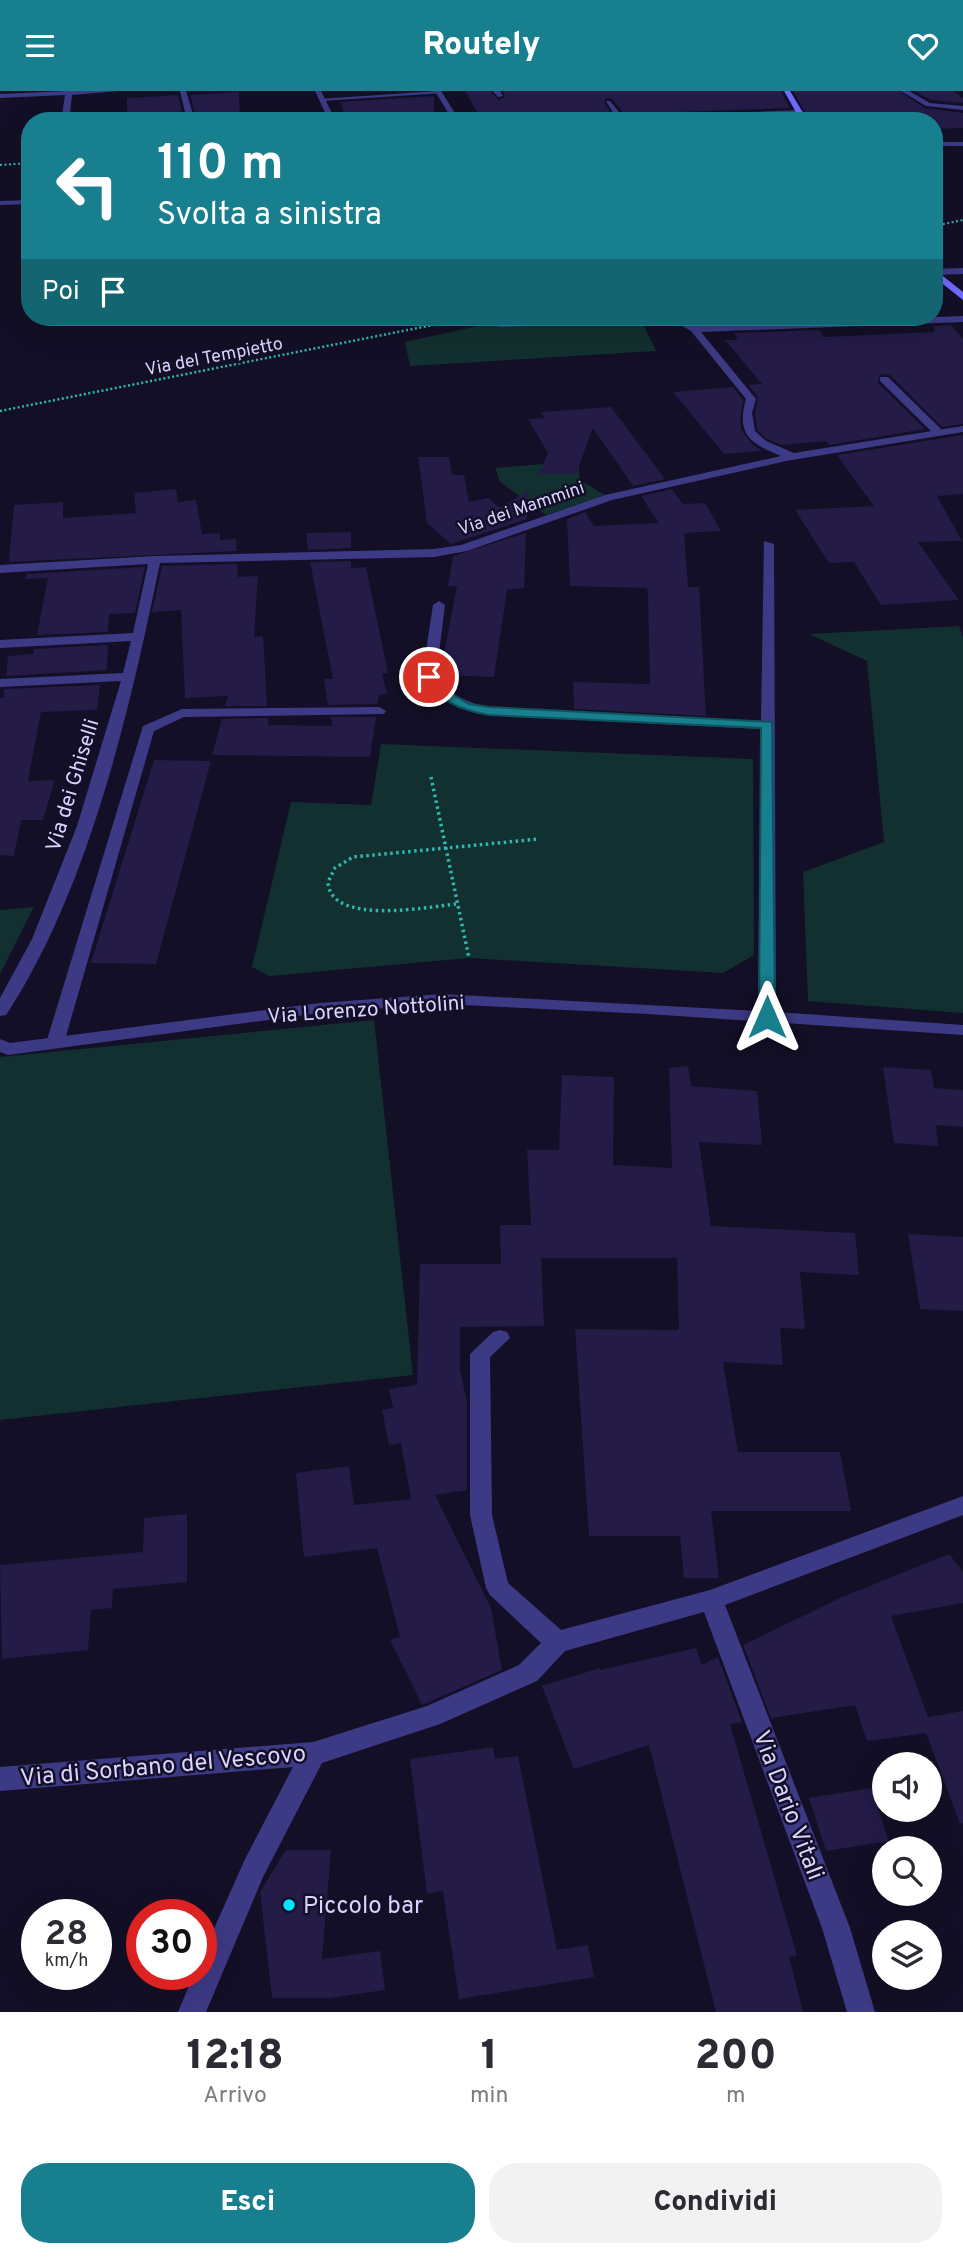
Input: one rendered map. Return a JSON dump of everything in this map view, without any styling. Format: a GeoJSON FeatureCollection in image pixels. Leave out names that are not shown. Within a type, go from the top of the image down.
{"type":"FeatureCollection","features":[{"type":"Feature","properties":{"kind":"street"},"geometry":{"type":"LineString","coordinates":[[0,96],[115,91]]}},
{"type":"Feature","properties":{"kind":"street"},"geometry":{"type":"LineString","coordinates":[[183,91],[189,112]]}},
{"type":"Feature","properties":{"kind":"street"},"geometry":{"type":"LineString","coordinates":[[787,91],[799,112]]}},
{"type":"Feature","properties":{"kind":"street"},"geometry":{"type":"LineString","coordinates":[[890,91],[912,106]]}},
{"type":"Feature","properties":{"kind":"street"},"geometry":{"type":"LineString","coordinates":[[904,91],[928,106],[963,108]]}},
{"type":"Feature","properties":{"kind":"street"},"geometry":{"type":"LineString","coordinates":[[66,112],[69,92]]}},
{"type":"Feature","properties":{"kind":"street"},"geometry":{"type":"LineString","coordinates":[[328,112],[320,95],[438,92],[451,112]]}},
{"type":"Feature","properties":{"kind":"street"},"geometry":{"type":"LineString","coordinates":[[608,102],[616,112]]}},
{"type":"Feature","properties":{"kind":"street"},"geometry":{"type":"LineString","coordinates":[[943,144],[963,144]]}},
{"type":"Feature","properties":{"kind":"street"},"geometry":{"type":"LineString","coordinates":[[0,203],[21,202]]}},
{"type":"Feature","properties":{"kind":"street"},"geometry":{"type":"LineString","coordinates":[[943,272],[963,271]]}},
{"type":"Feature","properties":{"kind":"street"},"geometry":{"type":"LineString","coordinates":[[943,280],[963,297]]}},
{"type":"Feature","properties":{"kind":"street"},"geometry":{"type":"LineString","coordinates":[[943,320],[963,319]]}},
{"type":"Feature","properties":{"kind":"street"},"geometry":{"type":"LineString","coordinates":[[690,326],[751,400],[744,417],[749,432],[761,444],[794,457]]}},
{"type":"Feature","properties":{"kind":"street"},"geometry":{"type":"LineString","coordinates":[[694,328],[754,326]]}},
{"type":"Feature","properties":{"kind":"street"},"geometry":{"type":"LineString","coordinates":[[884,379],[939,433]]}},
{"type":"Feature","properties":{"kind":"street","name":"Via dei Mammini"},"geometry":{"type":"LineString","coordinates":[[0,569],[155,560],[400,554],[463,548],[609,497],[794,457],[963,429]]}},
{"type":"Feature","properties":{"kind":"street"},"geometry":{"type":"LineString","coordinates":[[767,1017],[768,544]]}},
{"type":"Feature","properties":{"kind":"street","name":"Via dei Ghiselli"},"geometry":{"type":"LineString","coordinates":[[0,1011],[22,979],[44,937],[95,801],[139,637],[155,560]]}},
{"type":"Feature","properties":{"kind":"street"},"geometry":{"type":"LineString","coordinates":[[439,605],[429,677],[437,689],[466,707],[489,711],[767,725]]}},
{"type":"Feature","properties":{"kind":"street"},"geometry":{"type":"LineString","coordinates":[[0,644],[139,637]]}},
{"type":"Feature","properties":{"kind":"street"},"geometry":{"type":"LineString","coordinates":[[0,683],[128,677]]}},
{"type":"Feature","properties":{"kind":"street"},"geometry":{"type":"LineString","coordinates":[[55,1043],[148,729],[182,713],[379,711]]}},
{"type":"Feature","properties":{"kind":"street","name":"Via Lorenzo Nottolini"},"geometry":{"type":"LineString","coordinates":[[4,1047],[55,1043],[320,1008],[442,999],[963,1030]]}},
{"type":"Feature","properties":{"kind":"street"},"geometry":{"type":"LineString","coordinates":[[500,1338],[480,1354],[481,1515],[498,1588],[557,1642],[711,1600],[963,1505]]}},
{"type":"Feature","properties":{"kind":"street","name":"Via Dario Vitali"},"geometry":{"type":"LineString","coordinates":[[711,1600],[836,1928],[861,2012]]}},
{"type":"Feature","properties":{"kind":"street","name":"Via di Sorbano del Vescovo"},"geometry":{"type":"LineString","coordinates":[[0,1779],[313,1754],[431,1716],[528,1674],[557,1642]]}},
{"type":"Feature","properties":{"kind":"street"},"geometry":{"type":"LineString","coordinates":[[192,2012],[254,1868],[313,1754]]}},
{"type":"Feature","properties":{"kind":"path"},"geometry":{"type":"LineString","coordinates":[[0,165],[21,164]]}},
{"type":"Feature","properties":{"kind":"path"},"geometry":{"type":"LineString","coordinates":[[943,224],[963,220]]}},
{"type":"Feature","properties":{"kind":"path","name":"Via del Tempietto"},"geometry":{"type":"LineString","coordinates":[[0,411],[430,326]]}},
{"type":"Feature","properties":{"kind":"path"},"geometry":{"type":"LineString","coordinates":[[431,777],[469,958]]}},
{"type":"Feature","properties":{"kind":"path"},"geometry":{"type":"LineString","coordinates":[[456,904],[370,911],[352,908],[334,900],[328,889],[328,877],[337,866],[354,857],[538,839]]}},
{"type":"Feature","properties":{"kind":"green space"},"geometry":{"type":"Polygon","coordinates":[[[478,326],[644,326],[656,351],[410,366],[405,342],[478,326]]]}},
{"type":"Feature","properties":{"kind":"green space"},"geometry":{"type":"Polygon","coordinates":[[[578,461],[580,480],[605,495],[546,515],[500,482],[495,468],[578,461]]]}},
{"type":"Feature","properties":{"kind":"green space"},"geometry":{"type":"Polygon","coordinates":[[[959,626],[963,637],[963,1013],[808,1001],[803,872],[884,842],[867,661],[809,634],[959,626]]]}},
{"type":"Feature","properties":{"kind":"green space"},"geometry":{"type":"Polygon","coordinates":[[[381,744],[753,759],[754,955],[723,973],[469,958],[269,976],[252,967],[291,802],[371,805],[381,744]]]}},
{"type":"Feature","properties":{"kind":"green space"},"geometry":{"type":"Polygon","coordinates":[[[34,907],[0,974],[0,910],[34,907]]]}},
{"type":"Feature","properties":{"kind":"green space"},"geometry":{"type":"Polygon","coordinates":[[[374,1020],[413,1375],[0,1420],[0,1057],[374,1020]]]}},
{"type":"Feature","properties":{"kind":"building"},"geometry":{"type":"Polygon","coordinates":[[[465,91],[490,91],[499,100],[505,97],[503,91],[781,91],[790,108],[622,112],[612,99],[606,98],[604,102],[610,112],[477,112],[465,91]]]}},
{"type":"Feature","properties":{"kind":"building"},"geometry":{"type":"Polygon","coordinates":[[[793,91],[899,91],[925,108],[963,113],[963,128],[943,129],[943,112],[805,112],[793,91]]]}},
{"type":"Feature","properties":{"kind":"building"},"geometry":{"type":"Polygon","coordinates":[[[914,91],[953,91],[963,98],[963,103],[931,100],[914,91]]]}},
{"type":"Feature","properties":{"kind":"building"},"geometry":{"type":"Polygon","coordinates":[[[239,92],[240,112],[195,112],[190,95],[239,92]]]}},
{"type":"Feature","properties":{"kind":"building"},"geometry":{"type":"Polygon","coordinates":[[[178,95],[182,112],[127,112],[127,98],[178,95]]]}},
{"type":"Feature","properties":{"kind":"building"},"geometry":{"type":"Polygon","coordinates":[[[434,96],[434,112],[344,112],[340,102],[434,96]]]}},
{"type":"Feature","properties":{"kind":"building"},"geometry":{"type":"Polygon","coordinates":[[[951,325],[963,339],[963,424],[942,427],[890,375],[880,374],[878,383],[925,429],[829,445],[826,441],[782,445],[767,439],[757,430],[755,413],[758,397],[748,385],[762,384],[725,340],[738,340],[734,333],[819,330],[824,337],[934,332],[934,326],[951,325]]]}},
{"type":"Feature","properties":{"kind":"building"},"geometry":{"type":"Polygon","coordinates":[[[733,387],[743,400],[740,421],[742,431],[752,444],[762,451],[724,454],[673,392],[733,387]]]}},
{"type":"Feature","properties":{"kind":"building"},"geometry":{"type":"Polygon","coordinates":[[[611,407],[665,479],[633,486],[593,428],[576,474],[539,474],[548,453],[528,419],[544,418],[541,412],[611,407]]]}},
{"type":"Feature","properties":{"kind":"building"},"geometry":{"type":"Polygon","coordinates":[[[963,435],[963,494],[937,496],[962,541],[918,542],[959,600],[881,605],[854,562],[829,563],[795,510],[874,506],[837,455],[963,435]]]}},
{"type":"Feature","properties":{"kind":"building"},"geometry":{"type":"Polygon","coordinates":[[[418,457],[449,457],[452,475],[464,475],[469,502],[488,498],[500,508],[529,490],[527,519],[451,544],[427,523],[418,457]]]}},
{"type":"Feature","properties":{"kind":"building"},"geometry":{"type":"Polygon","coordinates":[[[176,489],[178,502],[196,500],[202,534],[220,533],[220,540],[236,539],[237,551],[9,562],[14,505],[63,502],[63,518],[136,513],[134,493],[176,489]]]}},
{"type":"Feature","properties":{"kind":"building"},"geometry":{"type":"Polygon","coordinates":[[[672,489],[683,504],[705,503],[721,531],[684,533],[688,587],[699,587],[706,716],[574,709],[573,682],[650,684],[648,598],[647,588],[570,586],[567,519],[585,512],[594,526],[659,523],[641,496],[672,489]]]}},
{"type":"Feature","properties":{"kind":"building"},"geometry":{"type":"Polygon","coordinates":[[[351,532],[351,548],[308,550],[306,533],[351,532]]]}},
{"type":"Feature","properties":{"kind":"building"},"geometry":{"type":"Polygon","coordinates":[[[526,533],[524,588],[507,590],[494,677],[440,675],[457,586],[448,586],[453,556],[526,533]]]}},
{"type":"Feature","properties":{"kind":"building"},"geometry":{"type":"Polygon","coordinates":[[[351,561],[351,568],[366,567],[388,673],[382,673],[387,694],[379,695],[377,704],[328,705],[324,679],[333,679],[310,562],[351,561]]]}},
{"type":"Feature","properties":{"kind":"building"},"geometry":{"type":"Polygon","coordinates":[[[237,564],[238,577],[258,576],[254,637],[263,636],[267,706],[225,706],[228,696],[185,698],[181,610],[152,612],[162,566],[237,564]]]}},
{"type":"Feature","properties":{"kind":"building"},"geometry":{"type":"Polygon","coordinates":[[[145,567],[135,613],[109,614],[108,632],[37,635],[48,578],[25,579],[27,574],[145,567]]]}},
{"type":"Feature","properties":{"kind":"building"},"geometry":{"type":"Polygon","coordinates":[[[108,645],[107,670],[6,676],[8,656],[33,654],[34,649],[108,645]]]}},
{"type":"Feature","properties":{"kind":"building"},"geometry":{"type":"Polygon","coordinates":[[[100,685],[97,710],[41,712],[28,781],[55,780],[43,820],[21,820],[14,856],[0,855],[0,698],[4,698],[4,689],[100,685]]]}},
{"type":"Feature","properties":{"kind":"building"},"geometry":{"type":"Polygon","coordinates":[[[331,717],[376,717],[370,757],[212,755],[222,719],[268,718],[268,725],[332,726],[331,717]]]}},
{"type":"Feature","properties":{"kind":"building"},"geometry":{"type":"Polygon","coordinates":[[[154,760],[211,761],[156,964],[91,963],[154,760]]]}},
{"type":"Feature","properties":{"kind":"building"},"geometry":{"type":"Polygon","coordinates":[[[688,1066],[691,1086],[757,1091],[762,1145],[699,1142],[711,1226],[855,1233],[859,1275],[800,1272],[805,1329],[780,1328],[783,1365],[723,1362],[738,1452],[840,1452],[851,1511],[711,1511],[719,1578],[684,1578],[680,1536],[589,1536],[575,1329],[679,1330],[677,1258],[541,1258],[544,1326],[460,1327],[460,1369],[467,1402],[467,1490],[435,1495],[491,1608],[502,1670],[422,1705],[390,1640],[400,1637],[377,1548],[304,1557],[296,1473],[349,1466],[354,1505],[411,1499],[401,1443],[389,1445],[382,1410],[393,1408],[389,1389],[417,1385],[420,1264],[501,1264],[500,1225],[531,1225],[527,1150],[559,1150],[562,1075],[614,1077],[613,1165],[672,1168],[669,1068],[688,1066]]]}},
{"type":"Feature","properties":{"kind":"building"},"geometry":{"type":"Polygon","coordinates":[[[883,1067],[931,1070],[934,1088],[963,1090],[963,1127],[936,1125],[938,1146],[894,1143],[883,1067]]]}},
{"type":"Feature","properties":{"kind":"building"},"geometry":{"type":"Polygon","coordinates":[[[908,1234],[963,1237],[963,1311],[920,1309],[908,1234]]]}},
{"type":"Feature","properties":{"kind":"building"},"geometry":{"type":"Polygon","coordinates":[[[187,1514],[187,1582],[113,1589],[112,1608],[91,1610],[88,1650],[2,1659],[0,1565],[143,1552],[144,1518],[187,1514]]]}},
{"type":"Feature","properties":{"kind":"building"},"geometry":{"type":"Polygon","coordinates":[[[949,1554],[963,1572],[963,1603],[891,1616],[928,1717],[963,1711],[963,1823],[960,1824],[942,1776],[942,1752],[933,1752],[926,1733],[867,1741],[855,1705],[771,1718],[743,1645],[840,1598],[949,1554]]]}},
{"type":"Feature","properties":{"kind":"building"},"geometry":{"type":"Polygon","coordinates":[[[696,1648],[702,1665],[718,1657],[742,1722],[730,1724],[797,1956],[789,1957],[803,2012],[716,2012],[649,1745],[574,1769],[542,1686],[600,1668],[696,1648]]]}},
{"type":"Feature","properties":{"kind":"building"},"geometry":{"type":"Polygon","coordinates":[[[493,1747],[495,1759],[518,1756],[557,1950],[588,1945],[594,1977],[459,1999],[443,1891],[427,1894],[410,1759],[493,1747]]]}},
{"type":"Feature","properties":{"kind":"building"},"geometry":{"type":"Polygon","coordinates":[[[871,1788],[872,1822],[883,1822],[887,1836],[872,1836],[872,1844],[826,1851],[809,1798],[871,1788]]]}},
{"type":"Feature","properties":{"kind":"building"},"geometry":{"type":"Polygon","coordinates":[[[286,1850],[331,1850],[322,1959],[380,1951],[385,1990],[329,1998],[272,1998],[260,1892],[286,1850]]]}},
{"type":"Feature","properties":{"kind":"place","name":"Piccolo bar"},"geometry":{"type":"Point","coordinates":[289,1905]}},
{"type":"Feature","properties":{"kind":"route"},"geometry":{"type":"LineString","coordinates":[[429,677],[437,689],[453,700],[466,707],[489,711],[767,725],[767,1017]]}}]}
